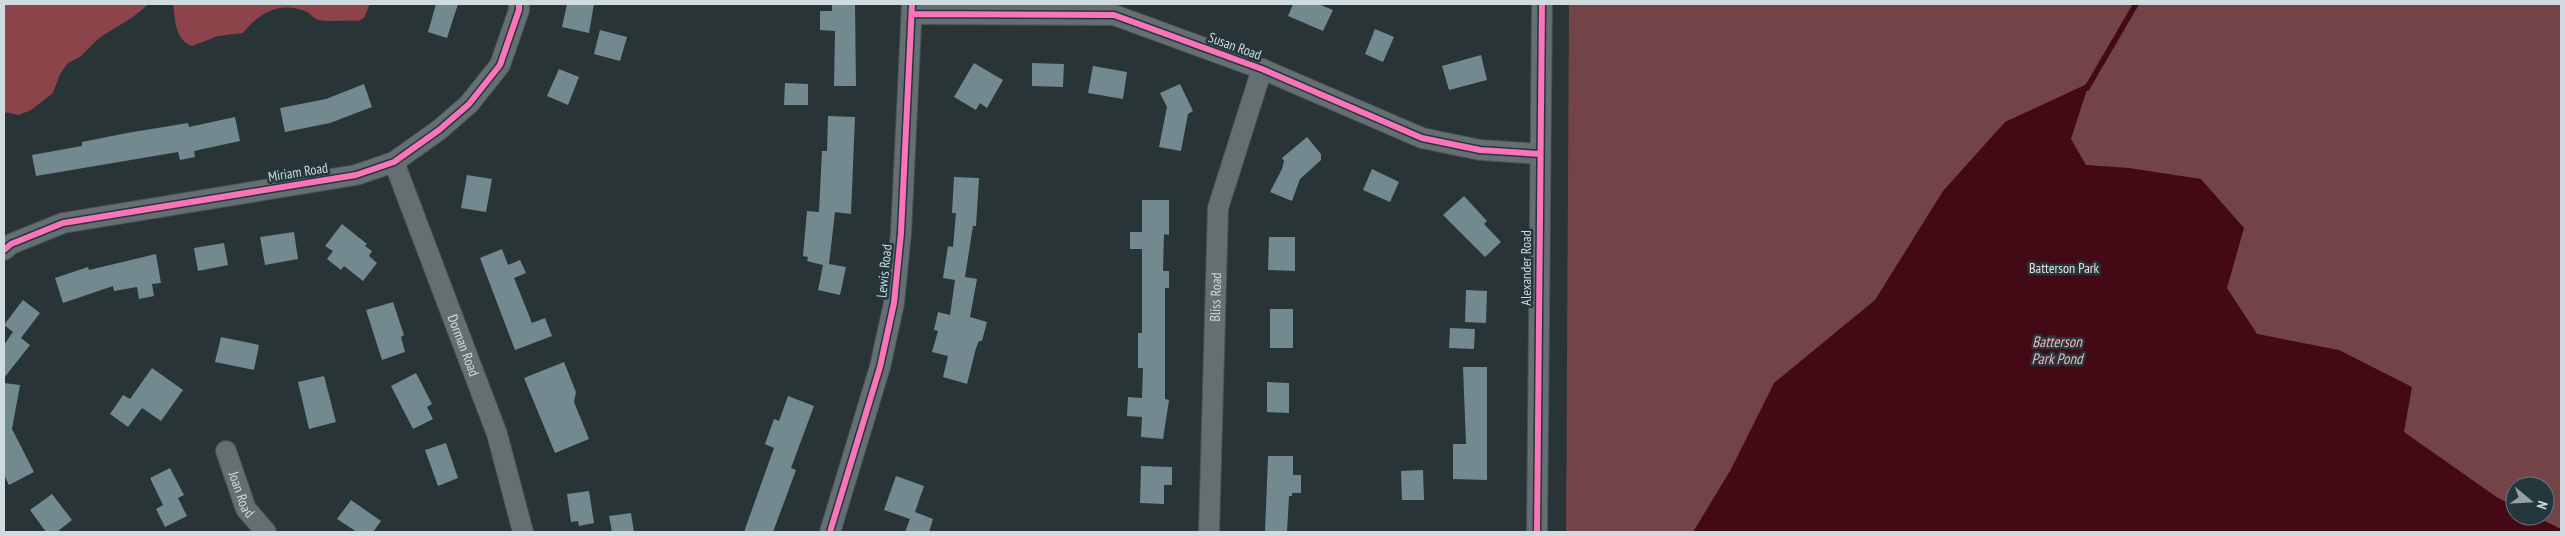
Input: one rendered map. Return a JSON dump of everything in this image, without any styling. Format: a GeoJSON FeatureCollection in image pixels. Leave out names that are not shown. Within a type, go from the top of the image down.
{"type":"FeatureCollection","features":[{"type":"Feature","properties":{"kind":"street","name":"Miriam Road"},"geometry":{"type":"LineString","coordinates":[[4,250],[11,244],[63,223],[356,175],[394,162],[439,130],[469,104],[500,66],[519,10],[519,4]]}},
{"type":"Feature","properties":{"kind":"street","name":"Alexander Road"},"geometry":{"type":"LineString","coordinates":[[1537,532],[1542,4]]}},
{"type":"Feature","properties":{"kind":"street","name":"Susan Road"},"geometry":{"type":"LineString","coordinates":[[913,9],[1114,15],[1262,69],[1422,138],[1480,150],[1540,154]]}},
{"type":"Feature","properties":{"kind":"street","name":"Lewis Road"},"geometry":{"type":"LineString","coordinates":[[830,532],[880,367],[894,303],[901,233],[913,9]]}},
{"type":"Feature","properties":{"kind":"street","name":"Bliss Road"},"geometry":{"type":"LineString","coordinates":[[1209,532],[1218,208],[1262,69]]}},
{"type":"Feature","properties":{"kind":"street","name":"Dorman Road"},"geometry":{"type":"LineString","coordinates":[[394,162],[497,434],[523,532]]}},
{"type":"Feature","properties":{"kind":"street","name":"Joan Road"},"geometry":{"type":"LineString","coordinates":[[226,451],[246,509],[266,532]]}},
{"type":"Feature","properties":{"kind":"green space","name":"Batterson Park"},"geometry":{"type":"Polygon","coordinates":[[[1569,4],[2561,4],[2561,532],[1566,532],[1569,4]]]}},
{"type":"Feature","properties":{"kind":"shaded area"},"geometry":{"type":"Polygon","coordinates":[[[4,4],[149,4],[133,17],[99,38],[80,57],[68,63],[60,74],[53,93],[31,110],[19,115],[4,112],[4,4]]]}},
{"type":"Feature","properties":{"kind":"shaded area"},"geometry":{"type":"Polygon","coordinates":[[[173,4],[370,4],[364,18],[358,21],[319,20],[307,12],[297,9],[279,8],[263,14],[243,33],[218,36],[192,46],[186,43],[179,34],[175,22],[173,4]]]}},
{"type":"Feature","properties":{"kind":"water","name":"Batterson Park Pond"},"geometry":{"type":"Polygon","coordinates":[[[2089,83],[2071,139],[2086,165],[2129,168],[2201,179],[2244,228],[2227,288],[2257,334],[2339,350],[2412,387],[2404,432],[2505,501],[2505,526],[2555,526],[2561,529],[2561,532],[1693,532],[1730,471],[1774,383],[1875,300],[1943,191],[2005,122],[2089,83]]]}},
{"type":"Feature","properties":{"kind":"building"},"geometry":{"type":"Polygon","coordinates":[[[436,4],[458,4],[447,38],[428,32],[436,4]]]}},
{"type":"Feature","properties":{"kind":"building"},"geometry":{"type":"Polygon","coordinates":[[[567,4],[594,4],[589,33],[562,27],[567,4]]]}},
{"type":"Feature","properties":{"kind":"building"},"geometry":{"type":"Polygon","coordinates":[[[832,4],[855,4],[856,86],[834,86],[835,31],[820,30],[820,11],[832,11],[832,4]]]}},
{"type":"Feature","properties":{"kind":"building"},"geometry":{"type":"Polygon","coordinates":[[[1293,4],[1318,4],[1333,10],[1323,31],[1288,16],[1293,4]]]}},
{"type":"Feature","properties":{"kind":"building"},"geometry":{"type":"Polygon","coordinates":[[[1375,29],[1394,37],[1383,62],[1365,54],[1375,29]]]}},
{"type":"Feature","properties":{"kind":"building"},"geometry":{"type":"Polygon","coordinates":[[[600,30],[627,37],[620,61],[594,54],[600,30]]]}},
{"type":"Feature","properties":{"kind":"building"},"geometry":{"type":"Polygon","coordinates":[[[1481,55],[1487,80],[1449,90],[1442,66],[1481,55]]]}},
{"type":"Feature","properties":{"kind":"building"},"geometry":{"type":"Polygon","coordinates":[[[974,63],[1003,80],[987,108],[980,103],[976,110],[954,97],[974,63]]]}},
{"type":"Feature","properties":{"kind":"building"},"geometry":{"type":"Polygon","coordinates":[[[1032,63],[1064,64],[1063,87],[1032,86],[1032,63]]]}},
{"type":"Feature","properties":{"kind":"building"},"geometry":{"type":"Polygon","coordinates":[[[1093,66],[1127,72],[1123,99],[1088,93],[1093,66]]]}},
{"type":"Feature","properties":{"kind":"building"},"geometry":{"type":"Polygon","coordinates":[[[559,69],[579,77],[568,105],[547,96],[559,69]]]}},
{"type":"Feature","properties":{"kind":"building"},"geometry":{"type":"Polygon","coordinates":[[[785,83],[808,84],[808,105],[784,105],[785,83]]]}},
{"type":"Feature","properties":{"kind":"building"},"geometry":{"type":"Polygon","coordinates":[[[364,84],[372,107],[330,123],[285,132],[280,108],[326,99],[364,84]]]}},
{"type":"Feature","properties":{"kind":"building"},"geometry":{"type":"Polygon","coordinates":[[[1180,84],[1193,111],[1188,114],[1181,151],[1159,147],[1167,107],[1160,93],[1180,84]]]}},
{"type":"Feature","properties":{"kind":"building"},"geometry":{"type":"Polygon","coordinates":[[[828,116],[855,117],[851,214],[835,212],[829,264],[846,267],[840,295],[818,290],[823,265],[807,261],[808,257],[803,256],[807,211],[819,212],[822,151],[827,151],[828,116]]]}},
{"type":"Feature","properties":{"kind":"building"},"geometry":{"type":"Polygon","coordinates":[[[235,117],[240,141],[194,151],[195,157],[180,160],[178,152],[36,176],[32,155],[82,146],[82,142],[127,133],[188,123],[189,127],[235,117]]]}},
{"type":"Feature","properties":{"kind":"building"},"geometry":{"type":"Polygon","coordinates":[[[1307,137],[1321,154],[1321,160],[1300,179],[1292,201],[1270,192],[1282,169],[1284,161],[1282,158],[1307,137]]]}},
{"type":"Feature","properties":{"kind":"building"},"geometry":{"type":"Polygon","coordinates":[[[1372,169],[1399,182],[1390,202],[1363,190],[1372,169]]]}},
{"type":"Feature","properties":{"kind":"building"},"geometry":{"type":"Polygon","coordinates":[[[467,175],[492,179],[486,212],[461,208],[467,175]]]}},
{"type":"Feature","properties":{"kind":"building"},"geometry":{"type":"Polygon","coordinates":[[[954,177],[979,178],[976,226],[973,226],[965,277],[977,279],[970,317],[987,322],[982,341],[979,341],[976,348],[967,384],[943,377],[948,356],[932,352],[938,331],[934,330],[938,312],[950,315],[955,280],[943,278],[948,246],[953,247],[956,213],[952,213],[954,177]]]}},
{"type":"Feature","properties":{"kind":"building"},"geometry":{"type":"Polygon","coordinates":[[[1464,196],[1487,221],[1484,224],[1501,242],[1485,257],[1443,215],[1464,196]]]}},
{"type":"Feature","properties":{"kind":"building"},"geometry":{"type":"Polygon","coordinates":[[[1142,200],[1169,200],[1169,235],[1164,234],[1163,271],[1169,271],[1169,288],[1165,288],[1165,399],[1169,400],[1163,439],[1141,437],[1142,417],[1127,416],[1128,397],[1142,398],[1143,368],[1138,368],[1138,333],[1142,333],[1142,249],[1130,249],[1130,232],[1142,232],[1142,200]]]}},
{"type":"Feature","properties":{"kind":"building"},"geometry":{"type":"Polygon","coordinates":[[[342,224],[367,244],[365,246],[372,251],[369,256],[377,263],[363,281],[344,266],[341,270],[327,259],[333,251],[325,246],[342,224]]]}},
{"type":"Feature","properties":{"kind":"building"},"geometry":{"type":"Polygon","coordinates":[[[294,232],[298,259],[265,265],[260,237],[294,232]]]}},
{"type":"Feature","properties":{"kind":"building"},"geometry":{"type":"Polygon","coordinates":[[[1269,237],[1295,237],[1295,271],[1268,270],[1269,237]]]}},
{"type":"Feature","properties":{"kind":"building"},"geometry":{"type":"Polygon","coordinates":[[[224,243],[228,265],[198,271],[194,248],[224,243]]]}},
{"type":"Feature","properties":{"kind":"building"},"geometry":{"type":"Polygon","coordinates":[[[502,249],[508,265],[520,260],[526,273],[514,278],[532,323],[545,318],[552,336],[515,350],[480,258],[502,249]]]}},
{"type":"Feature","properties":{"kind":"building"},"geometry":{"type":"Polygon","coordinates":[[[156,254],[161,283],[152,284],[154,296],[139,299],[137,287],[114,291],[113,286],[63,303],[55,278],[88,267],[89,270],[156,254]]]}},
{"type":"Feature","properties":{"kind":"building"},"geometry":{"type":"Polygon","coordinates":[[[1466,290],[1487,291],[1486,323],[1465,322],[1466,290]]]}},
{"type":"Feature","properties":{"kind":"building"},"geometry":{"type":"Polygon","coordinates":[[[23,300],[40,313],[21,338],[30,345],[4,378],[4,345],[13,332],[4,325],[23,300]]]}},
{"type":"Feature","properties":{"kind":"building"},"geometry":{"type":"Polygon","coordinates":[[[393,302],[404,335],[401,337],[405,352],[382,360],[366,310],[393,302]]]}},
{"type":"Feature","properties":{"kind":"building"},"geometry":{"type":"Polygon","coordinates":[[[1270,309],[1293,309],[1293,348],[1270,348],[1270,309]]]}},
{"type":"Feature","properties":{"kind":"building"},"geometry":{"type":"Polygon","coordinates":[[[1450,328],[1475,329],[1474,349],[1449,348],[1450,328]]]}},
{"type":"Feature","properties":{"kind":"building"},"geometry":{"type":"Polygon","coordinates":[[[221,337],[259,345],[254,370],[215,362],[221,337]]]}},
{"type":"Feature","properties":{"kind":"building"},"geometry":{"type":"Polygon","coordinates":[[[564,362],[576,392],[574,402],[589,439],[555,453],[524,378],[564,362]]]}},
{"type":"Feature","properties":{"kind":"building"},"geometry":{"type":"Polygon","coordinates":[[[1463,367],[1487,367],[1487,480],[1453,479],[1453,444],[1466,444],[1463,367]]]}},
{"type":"Feature","properties":{"kind":"building"},"geometry":{"type":"Polygon","coordinates":[[[152,368],[183,390],[161,421],[142,408],[128,427],[110,414],[123,395],[130,399],[152,368]]]}},
{"type":"Feature","properties":{"kind":"building"},"geometry":{"type":"Polygon","coordinates":[[[416,373],[432,404],[427,407],[433,419],[413,429],[391,386],[416,373]]]}},
{"type":"Feature","properties":{"kind":"building"},"geometry":{"type":"Polygon","coordinates":[[[324,376],[336,422],[309,429],[298,382],[324,376]]]}},
{"type":"Feature","properties":{"kind":"building"},"geometry":{"type":"Polygon","coordinates":[[[1267,382],[1289,383],[1289,413],[1267,412],[1267,382]]]}},
{"type":"Feature","properties":{"kind":"building"},"geometry":{"type":"Polygon","coordinates":[[[4,383],[20,385],[12,429],[34,472],[9,485],[4,475],[4,383]]]}},
{"type":"Feature","properties":{"kind":"building"},"geometry":{"type":"Polygon","coordinates":[[[788,396],[814,406],[791,468],[796,470],[773,532],[744,532],[774,448],[765,444],[774,419],[779,421],[788,396]]]}},
{"type":"Feature","properties":{"kind":"building"},"geometry":{"type":"Polygon","coordinates":[[[446,443],[458,478],[438,486],[425,450],[446,443]]]}},
{"type":"Feature","properties":{"kind":"building"},"geometry":{"type":"Polygon","coordinates":[[[1268,456],[1293,456],[1293,475],[1301,475],[1301,493],[1292,493],[1292,496],[1289,496],[1287,532],[1265,532],[1268,456]]]}},
{"type":"Feature","properties":{"kind":"building"},"geometry":{"type":"Polygon","coordinates":[[[1141,466],[1172,467],[1172,485],[1164,485],[1164,504],[1140,503],[1141,466]]]}},
{"type":"Feature","properties":{"kind":"building"},"geometry":{"type":"Polygon","coordinates":[[[170,468],[184,495],[178,498],[187,516],[165,527],[156,509],[163,505],[150,478],[170,468]]]}},
{"type":"Feature","properties":{"kind":"building"},"geometry":{"type":"Polygon","coordinates":[[[1423,470],[1424,500],[1402,500],[1401,471],[1423,470]]]}},
{"type":"Feature","properties":{"kind":"building"},"geometry":{"type":"Polygon","coordinates":[[[896,476],[924,486],[915,512],[933,519],[929,532],[905,532],[910,519],[884,510],[896,476]]]}},
{"type":"Feature","properties":{"kind":"building"},"geometry":{"type":"Polygon","coordinates":[[[589,491],[594,523],[579,526],[578,521],[571,522],[567,494],[589,491]]]}},
{"type":"Feature","properties":{"kind":"building"},"geometry":{"type":"Polygon","coordinates":[[[52,494],[72,520],[57,532],[46,532],[30,510],[52,494]]]}},
{"type":"Feature","properties":{"kind":"building"},"geometry":{"type":"Polygon","coordinates":[[[351,500],[381,521],[373,532],[357,532],[337,519],[351,500]]]}},
{"type":"Feature","properties":{"kind":"building"},"geometry":{"type":"Polygon","coordinates":[[[631,513],[634,532],[612,532],[609,516],[631,513]]]}},
{"type":"Feature","properties":{"kind":"waterway"},"geometry":{"type":"LineString","coordinates":[[2087,88],[2136,4]]}},
{"type":"Feature","properties":{"kind":"cycle path"},"geometry":{"type":"LineString","coordinates":[[4,250],[11,244],[63,223],[356,175],[394,162],[439,130],[469,104],[500,65],[519,10],[519,4]]}},
{"type":"Feature","properties":{"kind":"cycle path"},"geometry":{"type":"LineString","coordinates":[[830,532],[880,367],[894,303],[901,233],[912,4]]}},
{"type":"Feature","properties":{"kind":"cycle path"},"geometry":{"type":"LineString","coordinates":[[1537,532],[1542,4]]}},
{"type":"Feature","properties":{"kind":"cycle path"},"geometry":{"type":"LineString","coordinates":[[913,14],[1114,15],[1262,69],[1422,138],[1480,150],[1540,154]]}}]}
